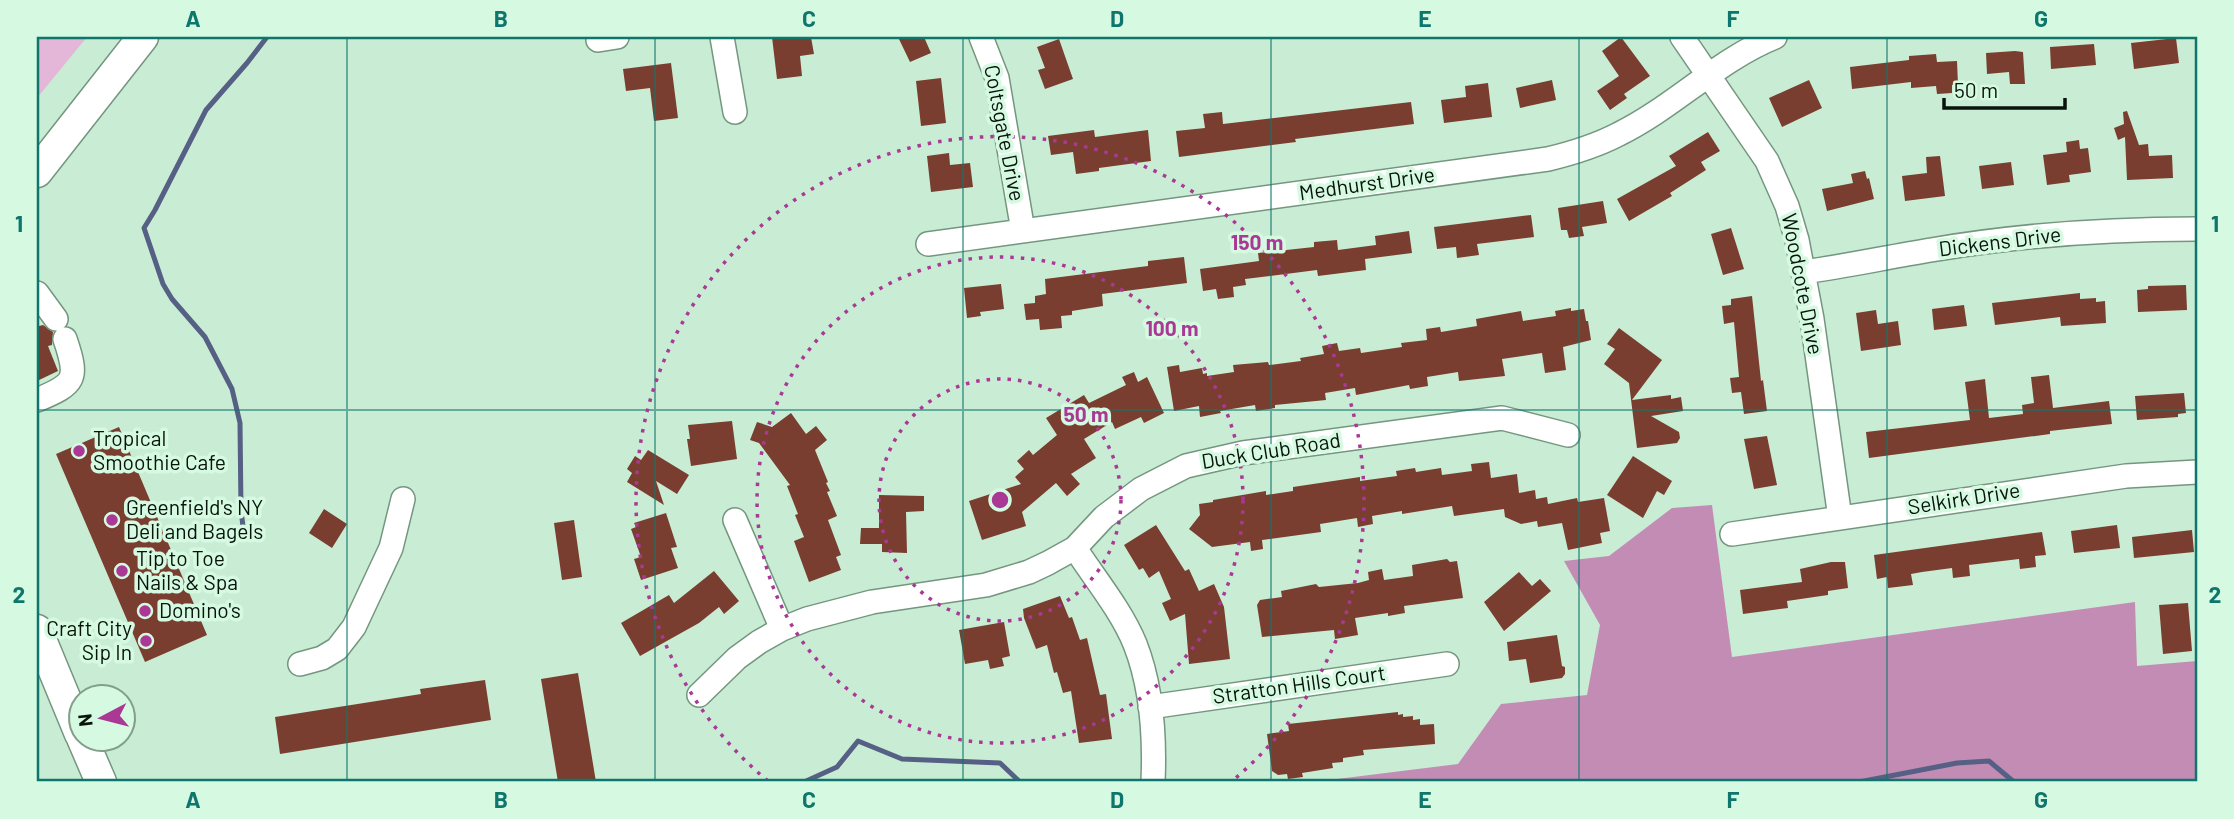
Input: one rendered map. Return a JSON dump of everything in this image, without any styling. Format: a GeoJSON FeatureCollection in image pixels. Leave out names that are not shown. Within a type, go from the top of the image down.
{"type":"FeatureCollection","features":[{"type":"Feature","properties":{"kind":"main road"},"geometry":{"type":"LineString","coordinates":[[37,172],[143,37]]}},
{"type":"Feature","properties":{"kind":"main road"},"geometry":{"type":"LineString","coordinates":[[37,630],[66,700]]}},
{"type":"Feature","properties":{"kind":"main road"},"geometry":{"type":"LineString","coordinates":[[88,752],[101,782]]}},
{"type":"Feature","properties":{"kind":"street"},"geometry":{"type":"LineString","coordinates":[[722,37],[735,112]]}},
{"type":"Feature","properties":{"kind":"street","name":"Coltsgate Drive"},"geometry":{"type":"LineString","coordinates":[[981,37],[997,78],[1023,231]]}},
{"type":"Feature","properties":{"kind":"street","name":"Woodcote Drive"},"geometry":{"type":"LineString","coordinates":[[1682,37],[1767,162],[1787,206],[1804,272],[1840,518]]}},
{"type":"Feature","properties":{"kind":"street","name":"Medhurst Drive"},"geometry":{"type":"LineString","coordinates":[[928,244],[1548,159],[1596,145],[1622,133],[1742,53],[1775,37]]}},
{"type":"Feature","properties":{"kind":"street","name":"Dickens Drive"},"geometry":{"type":"LineString","coordinates":[[1804,272],[2007,240],[2117,230],[2197,229]]}},
{"type":"Feature","properties":{"kind":"street"},"geometry":{"type":"LineString","coordinates":[[37,293],[60,329],[72,360],[73,375],[70,383],[60,390],[37,400]]}},
{"type":"Feature","properties":{"kind":"street","name":"Duck Club Road"},"geometry":{"type":"LineString","coordinates":[[699,695],[737,658],[782,629],[807,619],[869,603],[941,593],[1009,579],[1048,564],[1074,548],[1104,517],[1141,489],[1186,466],[1210,459],[1502,418],[1568,435]]}},
{"type":"Feature","properties":{"kind":"street","name":"Selkirk Drive"},"geometry":{"type":"LineString","coordinates":[[1732,534],[2126,476],[2197,472]]}},
{"type":"Feature","properties":{"kind":"street"},"geometry":{"type":"LineString","coordinates":[[299,664],[322,658],[337,649],[354,627],[391,548],[403,499]]}},
{"type":"Feature","properties":{"kind":"street"},"geometry":{"type":"LineString","coordinates":[[735,520],[782,629]]}},
{"type":"Feature","properties":{"kind":"street"},"geometry":{"type":"LineString","coordinates":[[1074,548],[1121,617],[1134,643],[1150,707],[1153,782]]}},
{"type":"Feature","properties":{"kind":"street","name":"Stratton Hills Court"},"geometry":{"type":"LineString","coordinates":[[1150,707],[1447,664]]}},
{"type":"Feature","properties":{"kind":"shaded area"},"geometry":{"type":"Polygon","coordinates":[[[37,37],[87,37],[37,98],[37,37]]]}},
{"type":"Feature","properties":{"kind":"shaded area"},"geometry":{"type":"Polygon","coordinates":[[[1712,505],[1732,657],[2135,602],[2137,666],[2197,661],[2197,782],[1313,782],[1458,764],[1501,704],[1587,695],[1600,625],[1564,561],[1609,556],[1672,508],[1712,505]]]}},
{"type":"Feature","properties":{"kind":"building"},"geometry":{"type":"Polygon","coordinates":[[[772,37],[811,37],[814,54],[800,56],[802,76],[777,79],[772,37]]]}},
{"type":"Feature","properties":{"kind":"building"},"geometry":{"type":"Polygon","coordinates":[[[898,37],[924,37],[931,53],[910,62],[898,37]]]}},
{"type":"Feature","properties":{"kind":"building"},"geometry":{"type":"Polygon","coordinates":[[[1621,37],[1650,76],[1624,94],[1627,98],[1610,110],[1597,91],[1619,76],[1602,51],[1621,37]]]}},
{"type":"Feature","properties":{"kind":"building"},"geometry":{"type":"Polygon","coordinates":[[[2176,38],[2179,63],[2134,69],[2131,43],[2176,38]]]}},
{"type":"Feature","properties":{"kind":"building"},"geometry":{"type":"Polygon","coordinates":[[[1059,39],[1073,79],[1045,89],[1038,70],[1045,68],[1037,47],[1059,39]]]}},
{"type":"Feature","properties":{"kind":"building"},"geometry":{"type":"Polygon","coordinates":[[[2094,44],[2096,65],[2051,69],[2050,47],[2094,44]]]}},
{"type":"Feature","properties":{"kind":"building"},"geometry":{"type":"Polygon","coordinates":[[[2023,52],[2025,84],[2010,84],[2009,72],[1987,74],[1986,53],[2023,52]]]}},
{"type":"Feature","properties":{"kind":"building"},"geometry":{"type":"Polygon","coordinates":[[[1936,54],[1937,62],[1957,61],[1958,85],[1952,85],[1952,93],[1937,94],[1936,86],[1911,88],[1911,82],[1852,89],[1850,67],[1936,54]]]}},
{"type":"Feature","properties":{"kind":"building"},"geometry":{"type":"Polygon","coordinates":[[[671,63],[678,118],[654,121],[650,88],[626,91],[623,69],[671,63]]]}},
{"type":"Feature","properties":{"kind":"building"},"geometry":{"type":"Polygon","coordinates":[[[941,78],[946,123],[921,126],[916,81],[941,78]]]}},
{"type":"Feature","properties":{"kind":"building"},"geometry":{"type":"Polygon","coordinates":[[[1552,80],[1556,100],[1520,108],[1516,88],[1552,80]]]}},
{"type":"Feature","properties":{"kind":"building"},"geometry":{"type":"Polygon","coordinates":[[[1809,80],[1822,108],[1782,127],[1769,98],[1809,80]]]}},
{"type":"Feature","properties":{"kind":"building"},"geometry":{"type":"Polygon","coordinates":[[[1488,83],[1492,117],[1444,123],[1441,100],[1466,97],[1465,86],[1488,83]]]}},
{"type":"Feature","properties":{"kind":"building"},"geometry":{"type":"Polygon","coordinates":[[[1411,102],[1414,124],[1179,157],[1176,131],[1205,128],[1203,114],[1222,112],[1223,124],[1411,102]]]}},
{"type":"Feature","properties":{"kind":"building"},"geometry":{"type":"Polygon","coordinates":[[[2127,111],[2139,145],[2148,144],[2149,156],[2172,155],[2173,178],[2127,180],[2125,137],[2118,140],[2114,128],[2124,124],[2123,112],[2127,111]]]}},
{"type":"Feature","properties":{"kind":"building"},"geometry":{"type":"Polygon","coordinates":[[[1094,130],[1095,137],[1148,130],[1151,161],[1076,174],[1073,152],[1051,155],[1048,136],[1094,130]]]}},
{"type":"Feature","properties":{"kind":"building"},"geometry":{"type":"Polygon","coordinates":[[[1708,132],[1720,151],[1701,162],[1706,170],[1670,193],[1672,196],[1629,221],[1617,199],[1676,166],[1669,156],[1708,132]]]}},
{"type":"Feature","properties":{"kind":"building"},"geometry":{"type":"Polygon","coordinates":[[[2079,140],[2080,149],[2088,148],[2091,172],[2069,175],[2070,182],[2047,185],[2043,155],[2067,152],[2066,142],[2079,140]]]}},
{"type":"Feature","properties":{"kind":"building"},"geometry":{"type":"Polygon","coordinates":[[[949,153],[950,165],[970,163],[973,187],[931,192],[927,156],[949,153]]]}},
{"type":"Feature","properties":{"kind":"building"},"geometry":{"type":"Polygon","coordinates":[[[1940,156],[1945,196],[1905,201],[1902,176],[1927,173],[1926,157],[1940,156]]]}},
{"type":"Feature","properties":{"kind":"building"},"geometry":{"type":"Polygon","coordinates":[[[2011,162],[2014,185],[1982,189],[1979,166],[2011,162]]]}},
{"type":"Feature","properties":{"kind":"building"},"geometry":{"type":"Polygon","coordinates":[[[1865,171],[1874,199],[1827,211],[1822,189],[1853,183],[1851,174],[1865,171]]]}},
{"type":"Feature","properties":{"kind":"building"},"geometry":{"type":"Polygon","coordinates":[[[1603,201],[1607,223],[1582,227],[1584,236],[1569,238],[1567,230],[1561,230],[1558,208],[1603,201]]]}},
{"type":"Feature","properties":{"kind":"building"},"geometry":{"type":"Polygon","coordinates":[[[1531,215],[1534,237],[1477,244],[1479,255],[1457,258],[1456,247],[1437,249],[1434,227],[1531,215]]]}},
{"type":"Feature","properties":{"kind":"building"},"geometry":{"type":"Polygon","coordinates":[[[1731,228],[1744,269],[1723,275],[1711,234],[1731,228]]]}},
{"type":"Feature","properties":{"kind":"building"},"geometry":{"type":"Polygon","coordinates":[[[1409,231],[1412,253],[1365,259],[1366,270],[1318,276],[1317,270],[1245,279],[1246,285],[1233,287],[1234,297],[1218,299],[1216,289],[1203,291],[1200,269],[1259,261],[1258,253],[1314,247],[1314,242],[1337,240],[1338,250],[1376,245],[1375,236],[1409,231]]]}},
{"type":"Feature","properties":{"kind":"building"},"geometry":{"type":"Polygon","coordinates":[[[1184,257],[1187,283],[1102,294],[1103,306],[1072,311],[1072,315],[1061,316],[1062,328],[1040,330],[1039,319],[1026,320],[1024,304],[1035,303],[1035,296],[1046,294],[1045,279],[1148,266],[1148,261],[1184,257]]]}},
{"type":"Feature","properties":{"kind":"building"},"geometry":{"type":"Polygon","coordinates":[[[1001,284],[1004,309],[980,312],[981,316],[967,318],[964,288],[1001,284]]]}},
{"type":"Feature","properties":{"kind":"building"},"geometry":{"type":"Polygon","coordinates":[[[2186,285],[2187,310],[2138,312],[2137,290],[2148,289],[2148,286],[2186,285]]]}},
{"type":"Feature","properties":{"kind":"building"},"geometry":{"type":"Polygon","coordinates":[[[2080,293],[2080,299],[2096,298],[2096,302],[2105,301],[2106,323],[2061,326],[2060,317],[1995,325],[1992,303],[2080,293]]]}},
{"type":"Feature","properties":{"kind":"building"},"geometry":{"type":"Polygon","coordinates":[[[1752,296],[1767,411],[1744,414],[1741,392],[1732,393],[1730,378],[1739,377],[1734,322],[1724,324],[1722,306],[1731,305],[1731,299],[1752,296]]]}},
{"type":"Feature","properties":{"kind":"building"},"geometry":{"type":"Polygon","coordinates":[[[1964,305],[1967,326],[1934,330],[1932,309],[1964,305]]]}},
{"type":"Feature","properties":{"kind":"building"},"geometry":{"type":"Polygon","coordinates":[[[1571,308],[1571,311],[1584,309],[1591,340],[1563,347],[1566,370],[1545,373],[1542,353],[1502,359],[1505,376],[1459,381],[1458,372],[1427,377],[1428,386],[1410,389],[1409,385],[1356,395],[1355,388],[1325,393],[1326,400],[1275,405],[1275,408],[1256,411],[1255,405],[1200,417],[1199,406],[1174,411],[1167,367],[1179,365],[1180,372],[1202,368],[1203,374],[1207,373],[1207,376],[1234,372],[1233,365],[1268,362],[1269,365],[1301,361],[1300,358],[1324,354],[1322,346],[1337,343],[1339,351],[1360,348],[1361,353],[1402,347],[1401,343],[1427,340],[1426,329],[1440,327],[1441,332],[1477,326],[1476,319],[1521,311],[1523,321],[1556,316],[1555,311],[1571,308]]]}},
{"type":"Feature","properties":{"kind":"building"},"geometry":{"type":"Polygon","coordinates":[[[1876,310],[1878,324],[1898,321],[1901,345],[1861,351],[1856,313],[1876,310]]]}},
{"type":"Feature","properties":{"kind":"building"},"geometry":{"type":"Polygon","coordinates":[[[37,320],[39,326],[43,325],[53,332],[52,345],[48,346],[58,371],[37,381],[37,320]]]}},
{"type":"Feature","properties":{"kind":"building"},"geometry":{"type":"Polygon","coordinates":[[[1619,328],[1662,360],[1632,400],[1671,395],[1671,399],[1681,397],[1683,411],[1651,416],[1679,432],[1677,443],[1637,448],[1629,383],[1604,364],[1615,349],[1607,344],[1619,328]]]}},
{"type":"Feature","properties":{"kind":"building"},"geometry":{"type":"Polygon","coordinates":[[[1134,372],[1138,382],[1147,377],[1164,413],[1144,423],[1141,417],[1115,429],[1112,422],[1084,439],[1096,458],[1071,474],[1080,484],[1067,496],[1056,483],[1022,512],[1026,526],[982,540],[969,501],[1021,484],[1015,477],[1024,469],[1017,461],[1029,450],[1033,455],[1057,435],[1046,418],[1084,395],[1089,403],[1126,385],[1122,377],[1134,372]]]}},
{"type":"Feature","properties":{"kind":"building"},"geometry":{"type":"Polygon","coordinates":[[[2049,375],[2053,408],[2109,401],[2112,424],[1869,458],[1866,432],[1970,420],[1965,382],[1985,379],[1989,418],[2023,414],[2022,405],[2034,403],[2031,377],[2049,375]]]}},
{"type":"Feature","properties":{"kind":"building"},"geometry":{"type":"Polygon","coordinates":[[[2184,393],[2186,413],[2178,414],[2178,417],[2137,420],[2135,396],[2184,393]]]}},
{"type":"Feature","properties":{"kind":"building"},"geometry":{"type":"Polygon","coordinates":[[[791,413],[806,434],[816,426],[827,440],[815,450],[828,482],[826,483],[830,491],[827,492],[837,516],[828,520],[841,555],[836,557],[841,570],[809,582],[794,541],[804,537],[787,486],[790,485],[759,443],[750,440],[757,422],[772,427],[791,413]]]}},
{"type":"Feature","properties":{"kind":"building"},"geometry":{"type":"Polygon","coordinates":[[[732,421],[737,459],[691,466],[688,425],[732,421]]]}},
{"type":"Feature","properties":{"kind":"building"},"geometry":{"type":"Polygon","coordinates":[[[119,427],[207,635],[145,662],[56,454],[119,427]]]}},
{"type":"Feature","properties":{"kind":"building"},"geometry":{"type":"Polygon","coordinates":[[[1767,436],[1777,485],[1754,489],[1744,439],[1767,436]]]}},
{"type":"Feature","properties":{"kind":"building"},"geometry":{"type":"Polygon","coordinates":[[[648,450],[689,475],[677,494],[656,481],[664,505],[627,482],[632,473],[627,469],[635,456],[641,460],[648,450]]]}},
{"type":"Feature","properties":{"kind":"building"},"geometry":{"type":"Polygon","coordinates":[[[1633,456],[1672,481],[1664,495],[1657,491],[1643,518],[1607,495],[1633,456]]]}},
{"type":"Feature","properties":{"kind":"building"},"geometry":{"type":"Polygon","coordinates":[[[1489,462],[1491,478],[1517,474],[1519,493],[1535,490],[1536,499],[1547,497],[1548,504],[1577,498],[1578,502],[1604,498],[1610,531],[1600,533],[1602,543],[1568,550],[1562,523],[1538,527],[1537,521],[1521,524],[1505,517],[1504,509],[1454,516],[1452,506],[1372,516],[1373,524],[1358,527],[1357,518],[1320,524],[1321,532],[1262,540],[1263,549],[1251,551],[1250,542],[1212,547],[1189,529],[1200,515],[1199,504],[1213,500],[1266,491],[1266,495],[1293,491],[1293,487],[1360,477],[1360,481],[1397,476],[1396,471],[1415,468],[1416,472],[1441,468],[1442,475],[1472,471],[1471,464],[1489,462]]]}},
{"type":"Feature","properties":{"kind":"building"},"geometry":{"type":"Polygon","coordinates":[[[879,495],[924,496],[924,511],[906,512],[907,553],[882,552],[882,544],[860,544],[861,528],[879,528],[879,495]]]}},
{"type":"Feature","properties":{"kind":"building"},"geometry":{"type":"Polygon","coordinates":[[[324,509],[347,524],[332,548],[309,533],[324,509]]]}},
{"type":"Feature","properties":{"kind":"building"},"geometry":{"type":"Polygon","coordinates":[[[666,513],[677,547],[671,548],[678,568],[641,580],[634,559],[641,557],[631,529],[636,527],[634,523],[666,513]]]}},
{"type":"Feature","properties":{"kind":"building"},"geometry":{"type":"Polygon","coordinates":[[[574,520],[582,577],[562,580],[554,523],[574,520]]]}},
{"type":"Feature","properties":{"kind":"building"},"geometry":{"type":"Polygon","coordinates":[[[1156,525],[1185,571],[1189,569],[1199,591],[1214,584],[1224,607],[1230,659],[1189,664],[1185,614],[1170,621],[1162,603],[1171,599],[1159,571],[1149,578],[1143,568],[1139,570],[1124,545],[1156,525]]]}},
{"type":"Feature","properties":{"kind":"building"},"geometry":{"type":"Polygon","coordinates":[[[2117,525],[2120,548],[2074,553],[2071,531],[2117,525]]]}},
{"type":"Feature","properties":{"kind":"building"},"geometry":{"type":"Polygon","coordinates":[[[2192,530],[2194,552],[2134,558],[2132,537],[2192,530]]]}},
{"type":"Feature","properties":{"kind":"building"},"geometry":{"type":"Polygon","coordinates":[[[2042,532],[2046,555],[2035,556],[2036,567],[2020,569],[2019,559],[1969,565],[1970,576],[1953,578],[1952,568],[1922,572],[1911,574],[1913,585],[1888,588],[1887,577],[1877,579],[1874,555],[2042,532]]]}},
{"type":"Feature","properties":{"kind":"building"},"geometry":{"type":"Polygon","coordinates":[[[1447,559],[1450,562],[1457,561],[1463,598],[1404,606],[1405,613],[1355,618],[1358,635],[1335,639],[1334,630],[1262,637],[1257,605],[1260,600],[1282,597],[1281,591],[1316,584],[1319,587],[1358,583],[1369,580],[1368,572],[1382,569],[1384,580],[1413,576],[1412,565],[1447,559]]]}},
{"type":"Feature","properties":{"kind":"building"},"geometry":{"type":"Polygon","coordinates":[[[1831,562],[1845,562],[1848,588],[1828,591],[1828,595],[1787,601],[1788,608],[1743,614],[1740,590],[1802,582],[1800,569],[1831,562]]]}},
{"type":"Feature","properties":{"kind":"building"},"geometry":{"type":"Polygon","coordinates":[[[714,571],[739,601],[724,614],[719,607],[699,623],[640,656],[621,623],[669,595],[674,603],[714,571]]]}},
{"type":"Feature","properties":{"kind":"building"},"geometry":{"type":"Polygon","coordinates":[[[1519,572],[1532,586],[1540,579],[1551,591],[1504,631],[1484,602],[1519,572]]]}},
{"type":"Feature","properties":{"kind":"building"},"geometry":{"type":"Polygon","coordinates":[[[1060,596],[1069,618],[1072,617],[1080,640],[1087,638],[1100,695],[1106,694],[1112,739],[1079,743],[1071,691],[1063,693],[1057,672],[1054,673],[1047,645],[1036,649],[1024,618],[1023,609],[1060,596]]]}},
{"type":"Feature","properties":{"kind":"building"},"geometry":{"type":"Polygon","coordinates":[[[2188,603],[2192,651],[2163,654],[2159,605],[2188,603]]]}},
{"type":"Feature","properties":{"kind":"building"},"geometry":{"type":"Polygon","coordinates":[[[1004,622],[1010,656],[1002,658],[1004,666],[990,669],[988,660],[965,664],[959,630],[1004,622]]]}},
{"type":"Feature","properties":{"kind":"building"},"geometry":{"type":"Polygon","coordinates":[[[1557,635],[1565,674],[1562,678],[1530,683],[1526,659],[1509,661],[1507,642],[1557,635]]]}},
{"type":"Feature","properties":{"kind":"building"},"geometry":{"type":"Polygon","coordinates":[[[578,673],[596,782],[558,782],[541,679],[578,673]]]}},
{"type":"Feature","properties":{"kind":"building"},"geometry":{"type":"Polygon","coordinates":[[[485,680],[491,720],[280,754],[275,717],[421,694],[420,689],[485,680]]]}},
{"type":"Feature","properties":{"kind":"building"},"geometry":{"type":"Polygon","coordinates":[[[1398,712],[1398,715],[1403,714],[1403,717],[1413,716],[1413,720],[1420,719],[1420,725],[1434,724],[1435,744],[1363,750],[1364,755],[1343,758],[1343,762],[1332,763],[1333,768],[1302,773],[1303,777],[1288,779],[1287,774],[1278,775],[1272,771],[1267,734],[1289,731],[1288,724],[1398,712]]]}},
{"type":"Feature","properties":{"kind":"waterway"},"geometry":{"type":"LineString","coordinates":[[244,535],[241,510],[240,423],[232,389],[205,337],[172,299],[163,284],[144,228],[206,110],[267,37]]}},
{"type":"Feature","properties":{"kind":"waterway"},"geometry":{"type":"LineString","coordinates":[[804,782],[837,767],[858,741],[902,759],[1000,763],[1020,782]]}},
{"type":"Feature","properties":{"kind":"waterway"},"geometry":{"type":"LineString","coordinates":[[1859,782],[1957,763],[1989,761],[2014,782]]}},
{"type":"Feature","properties":{"kind":"place","name":"Tropical Smoothie Cafe"},"geometry":{"type":"Point","coordinates":[79,451]}},
{"type":"Feature","properties":{"kind":"place","name":"Greenfield's NY Deli and Bagels"},"geometry":{"type":"Point","coordinates":[112,520]}},
{"type":"Feature","properties":{"kind":"place","name":"Tip to Toe Nails & Spa"},"geometry":{"type":"Point","coordinates":[122,571]}},
{"type":"Feature","properties":{"kind":"place","name":"Domino's"},"geometry":{"type":"Point","coordinates":[145,611]}},
{"type":"Feature","properties":{"kind":"place","name":"Craft City Sip In"},"geometry":{"type":"Point","coordinates":[146,641]}}]}
